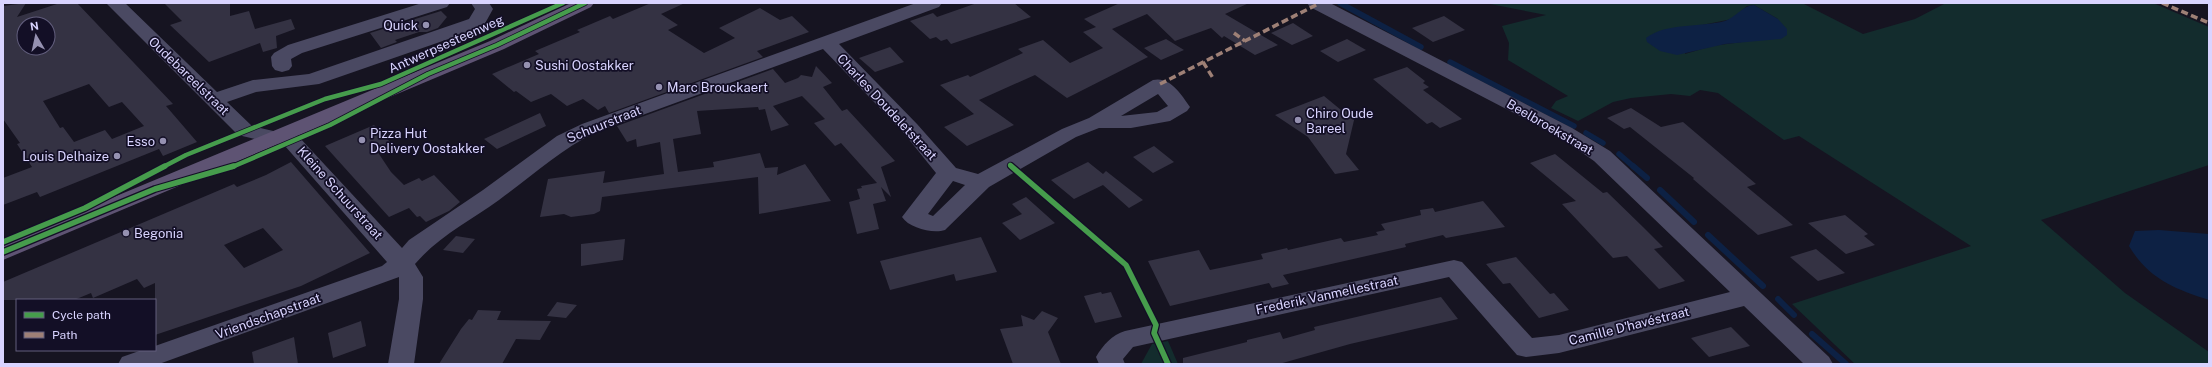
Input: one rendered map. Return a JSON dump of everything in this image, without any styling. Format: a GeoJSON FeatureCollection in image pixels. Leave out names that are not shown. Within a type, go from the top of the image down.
{"type":"FeatureCollection","features":[{"type":"Feature","properties":{"kind":"main road","name":"Antwerpsesteenweg"},"geometry":{"type":"LineString","coordinates":[[3,252],[270,136],[563,3]]}},
{"type":"Feature","properties":{"kind":"main road","name":"Antwerpsesteenweg"},"geometry":{"type":"LineString","coordinates":[[3,242],[497,45],[585,3]]}},
{"type":"Feature","properties":{"kind":"street","name":"Oudebareelstraat"},"geometry":{"type":"LineString","coordinates":[[115,3],[245,131],[270,136]]}},
{"type":"Feature","properties":{"kind":"street"},"geometry":{"type":"LineString","coordinates":[[282,66],[281,57],[286,53],[368,25],[441,3]]}},
{"type":"Feature","properties":{"kind":"street"},"geometry":{"type":"LineString","coordinates":[[253,86],[312,80],[400,50],[476,22],[484,9],[480,3]]}},
{"type":"Feature","properties":{"kind":"street","name":"Schuurstraat"},"geometry":{"type":"LineString","coordinates":[[402,263],[417,246],[491,195],[564,140],[589,128],[933,3]]}},
{"type":"Feature","properties":{"kind":"street","name":"Beelbroekstraat"},"geometry":{"type":"LineString","coordinates":[[1316,3],[1565,132],[1585,144],[1621,174],[1820,364]]}},
{"type":"Feature","properties":{"kind":"street","name":"Charles Doudeletstraat"},"geometry":{"type":"LineString","coordinates":[[826,41],[910,128],[948,173]]}},
{"type":"Feature","properties":{"kind":"street"},"geometry":{"type":"LineString","coordinates":[[214,100],[253,86],[275,73],[282,66]]}},
{"type":"Feature","properties":{"kind":"street"},"geometry":{"type":"LineString","coordinates":[[282,66],[291,71],[300,82]]}},
{"type":"Feature","properties":{"kind":"street"},"geometry":{"type":"LineString","coordinates":[[981,182],[948,173],[912,217],[937,225],[981,182],[1069,133],[1096,122]]}},
{"type":"Feature","properties":{"kind":"street","name":"Kleine Schuurstraat"},"geometry":{"type":"LineString","coordinates":[[270,136],[292,141],[298,146],[402,263]]}},
{"type":"Feature","properties":{"kind":"street"},"geometry":{"type":"LineString","coordinates":[[401,364],[412,299],[410,277],[402,263]]}},
{"type":"Feature","properties":{"kind":"street","name":"Vriendschapstraat"},"geometry":{"type":"LineString","coordinates":[[131,364],[390,272],[402,263]]}},
{"type":"Feature","properties":{"kind":"street","name":"Frederik Vanmellestraat"},"geometry":{"type":"LineString","coordinates":[[1112,364],[1109,357],[1125,340],[1454,268],[1524,356]]}},
{"type":"Feature","properties":{"kind":"street","name":"Camille D'havéstraat"},"geometry":{"type":"LineString","coordinates":[[1524,356],[1559,344],[1748,296]]}},
{"type":"Feature","properties":{"kind":"green space"},"geometry":{"type":"Polygon","coordinates":[[[1485,3],[1802,3],[1863,34],[1915,19],[1946,3],[2153,3],[2209,27],[2209,165],[2041,220],[2125,293],[2209,352],[2209,364],[1855,364],[1792,304],[1971,246],[1799,136],[1784,140],[1718,93],[1700,90],[1690,96],[1671,94],[1631,98],[1613,102],[1578,121],[1551,108],[1556,101],[1568,96],[1508,60],[1509,43],[1502,26],[1546,15],[1485,3]],[[1754,5],[1747,6],[1732,19],[1692,27],[1685,54],[1712,46],[1742,42],[1778,19],[1754,5]]]}},
{"type":"Feature","properties":{"kind":"green space"},"geometry":{"type":"Polygon","coordinates":[[[1168,341],[1178,364],[1141,364],[1152,344],[1168,341]]]}},
{"type":"Feature","properties":{"kind":"water"},"geometry":{"type":"Polygon","coordinates":[[[1754,5],[1778,19],[1787,29],[1787,35],[1781,39],[1725,44],[1677,55],[1660,51],[1647,42],[1646,38],[1655,33],[1674,27],[1725,21],[1742,9],[1754,5]]]}},
{"type":"Feature","properties":{"kind":"water"},"geometry":{"type":"Polygon","coordinates":[[[2159,230],[2209,234],[2209,300],[2173,287],[2153,274],[2136,257],[2129,246],[2135,231],[2159,230]]]}},
{"type":"Feature","properties":{"kind":"building"},"geometry":{"type":"Polygon","coordinates":[[[26,3],[18,16],[16,16],[16,56],[56,56],[56,16],[20,16],[60,3],[77,3],[173,104],[166,106],[197,142],[163,156],[159,149],[40,197],[37,192],[3,205],[3,178],[32,167],[17,144],[20,143],[3,119],[3,6],[26,3]],[[89,84],[43,101],[60,128],[63,127],[74,142],[105,130],[112,139],[144,126],[122,102],[109,107],[89,84]]]}},
{"type":"Feature","properties":{"kind":"building"},"geometry":{"type":"Polygon","coordinates":[[[164,3],[230,3],[230,16],[249,11],[255,29],[291,19],[295,29],[276,36],[277,48],[263,52],[260,43],[209,62],[170,25],[182,21],[164,3]]]}},
{"type":"Feature","properties":{"kind":"building"},"geometry":{"type":"Polygon","coordinates":[[[651,3],[685,3],[661,14],[678,25],[668,30],[704,53],[735,38],[719,28],[760,8],[780,20],[792,16],[809,32],[757,51],[763,57],[609,113],[605,106],[598,110],[583,99],[567,106],[551,94],[531,102],[516,91],[514,92],[492,74],[539,54],[535,51],[580,32],[577,30],[610,16],[613,19],[651,3]]]}},
{"type":"Feature","properties":{"kind":"building"},"geometry":{"type":"Polygon","coordinates":[[[977,3],[1014,3],[1031,17],[951,44],[947,39],[941,41],[936,37],[930,39],[910,21],[933,13],[937,17],[977,3]]]}},
{"type":"Feature","properties":{"kind":"building"},"geometry":{"type":"Polygon","coordinates":[[[1120,3],[1249,3],[1225,14],[1278,45],[1255,55],[1224,36],[1222,38],[1211,28],[1175,41],[1147,14],[1112,29],[1148,57],[1067,98],[1035,75],[979,100],[1014,125],[967,146],[944,127],[974,114],[940,85],[968,75],[970,77],[1023,53],[1018,49],[1043,40],[1070,63],[1103,48],[1083,32],[1096,27],[1084,19],[1120,3]]]}},
{"type":"Feature","properties":{"kind":"building"},"geometry":{"type":"Polygon","coordinates":[[[441,11],[447,17],[438,28],[427,32],[419,32],[395,40],[397,42],[381,48],[370,33],[441,11]]]}},
{"type":"Feature","properties":{"kind":"building"},"geometry":{"type":"Polygon","coordinates":[[[1444,16],[1465,30],[1433,42],[1412,28],[1444,16]]]}},
{"type":"Feature","properties":{"kind":"building"},"geometry":{"type":"Polygon","coordinates":[[[1293,23],[1313,36],[1292,45],[1271,33],[1293,23]]]}},
{"type":"Feature","properties":{"kind":"building"},"geometry":{"type":"Polygon","coordinates":[[[1166,39],[1184,50],[1161,60],[1144,48],[1166,39]]]}},
{"type":"Feature","properties":{"kind":"building"},"geometry":{"type":"Polygon","coordinates":[[[1347,39],[1366,50],[1338,62],[1320,51],[1347,39]]]}},
{"type":"Feature","properties":{"kind":"building"},"geometry":{"type":"Polygon","coordinates":[[[890,47],[904,62],[875,72],[859,58],[890,47]]]}},
{"type":"Feature","properties":{"kind":"building"},"geometry":{"type":"Polygon","coordinates":[[[816,66],[832,83],[823,87],[842,111],[847,109],[895,161],[881,167],[891,197],[881,187],[886,201],[873,204],[879,229],[857,234],[849,202],[860,199],[857,189],[862,188],[861,186],[877,183],[841,143],[835,146],[814,123],[825,119],[802,96],[773,106],[789,125],[771,131],[765,109],[759,110],[758,107],[697,111],[701,134],[673,139],[678,172],[714,167],[713,162],[760,153],[765,168],[778,167],[777,175],[805,164],[831,201],[759,214],[758,177],[602,197],[600,211],[594,214],[571,217],[564,214],[540,217],[548,179],[605,171],[603,183],[664,174],[660,142],[637,147],[636,139],[627,142],[617,126],[773,69],[785,83],[798,78],[801,75],[812,77],[816,66]]]}},
{"type":"Feature","properties":{"kind":"building"},"geometry":{"type":"Polygon","coordinates":[[[1407,67],[1425,81],[1423,83],[1429,87],[1423,90],[1462,119],[1440,128],[1432,122],[1427,124],[1373,79],[1407,67]]]}},
{"type":"Feature","properties":{"kind":"building"},"geometry":{"type":"Polygon","coordinates":[[[1324,96],[1341,110],[1346,108],[1355,116],[1346,154],[1359,170],[1335,174],[1308,137],[1275,115],[1324,96]]]}},
{"type":"Feature","properties":{"kind":"building"},"geometry":{"type":"Polygon","coordinates":[[[1631,108],[1661,127],[1683,122],[1756,184],[1747,187],[1793,225],[1758,235],[1693,179],[1694,178],[1630,127],[1624,129],[1607,118],[1631,108]]]}},
{"type":"Feature","properties":{"kind":"building"},"geometry":{"type":"Polygon","coordinates":[[[540,113],[546,126],[497,149],[484,139],[540,113]]]}},
{"type":"Feature","properties":{"kind":"building"},"geometry":{"type":"Polygon","coordinates":[[[374,125],[392,144],[377,151],[391,172],[404,185],[419,178],[422,181],[434,175],[460,202],[449,211],[426,222],[420,216],[417,217],[409,208],[389,217],[325,146],[374,125]]]}},
{"type":"Feature","properties":{"kind":"building"},"geometry":{"type":"Polygon","coordinates":[[[1154,146],[1174,162],[1153,173],[1133,157],[1154,146]]]}},
{"type":"Feature","properties":{"kind":"building"},"geometry":{"type":"Polygon","coordinates":[[[1555,154],[1603,193],[1607,192],[1643,227],[1663,247],[1654,249],[1685,281],[1659,289],[1627,256],[1613,258],[1562,204],[1576,201],[1530,163],[1555,154]]]}},
{"type":"Feature","properties":{"kind":"building"},"geometry":{"type":"Polygon","coordinates":[[[291,162],[370,253],[301,286],[156,335],[155,283],[144,288],[137,279],[93,298],[91,293],[76,299],[3,300],[3,282],[234,184],[237,187],[266,175],[291,162]],[[263,228],[224,245],[244,268],[283,250],[263,228]]]}},
{"type":"Feature","properties":{"kind":"building"},"geometry":{"type":"Polygon","coordinates":[[[1088,162],[1103,174],[1106,171],[1143,200],[1129,208],[1103,185],[1074,199],[1051,180],[1088,162]]]}},
{"type":"Feature","properties":{"kind":"building"},"geometry":{"type":"Polygon","coordinates":[[[1026,197],[1055,223],[1020,240],[1002,223],[1022,214],[1012,204],[1026,197]]]}},
{"type":"Feature","properties":{"kind":"building"},"geometry":{"type":"Polygon","coordinates":[[[1483,201],[1505,227],[1446,238],[1443,235],[1405,244],[1406,247],[1283,275],[1289,284],[1272,288],[1269,283],[1170,306],[1148,261],[1199,250],[1210,270],[1263,259],[1261,254],[1287,248],[1288,250],[1341,238],[1344,242],[1378,235],[1376,232],[1385,230],[1381,224],[1421,215],[1420,210],[1433,208],[1435,212],[1483,201]]]}},
{"type":"Feature","properties":{"kind":"building"},"geometry":{"type":"Polygon","coordinates":[[[1845,215],[1868,234],[1864,236],[1875,245],[1846,254],[1808,223],[1845,215]]]}},
{"type":"Feature","properties":{"kind":"building"},"geometry":{"type":"Polygon","coordinates":[[[456,236],[475,239],[463,253],[443,250],[456,236]]]}},
{"type":"Feature","properties":{"kind":"building"},"geometry":{"type":"Polygon","coordinates":[[[981,237],[997,272],[956,281],[954,274],[890,290],[880,261],[981,237]]]}},
{"type":"Feature","properties":{"kind":"building"},"geometry":{"type":"Polygon","coordinates":[[[625,239],[623,260],[581,266],[581,244],[625,239]]]}},
{"type":"Feature","properties":{"kind":"building"},"geometry":{"type":"Polygon","coordinates":[[[1816,249],[1845,273],[1818,281],[1790,257],[1816,249]]]}},
{"type":"Feature","properties":{"kind":"building"},"geometry":{"type":"Polygon","coordinates":[[[1516,257],[1550,294],[1554,293],[1569,310],[1539,318],[1510,283],[1503,284],[1486,264],[1516,257]]]}},
{"type":"Feature","properties":{"kind":"building"},"geometry":{"type":"Polygon","coordinates":[[[1101,292],[1102,294],[1111,292],[1122,317],[1095,323],[1084,296],[1101,292]]]}},
{"type":"Feature","properties":{"kind":"building"},"geometry":{"type":"Polygon","coordinates":[[[1441,297],[1458,319],[1350,344],[1279,364],[1183,364],[1183,358],[1247,342],[1247,340],[1280,332],[1283,339],[1315,330],[1314,327],[1441,297]]]}},
{"type":"Feature","properties":{"kind":"building"},"geometry":{"type":"Polygon","coordinates":[[[557,302],[577,305],[566,318],[547,316],[557,302]]]}},
{"type":"Feature","properties":{"kind":"building"},"geometry":{"type":"Polygon","coordinates":[[[478,310],[501,311],[497,320],[551,321],[540,340],[516,339],[502,364],[439,364],[461,329],[469,319],[472,320],[478,310]]]}},
{"type":"Feature","properties":{"kind":"building"},"geometry":{"type":"Polygon","coordinates":[[[1042,311],[1058,318],[1048,332],[1061,364],[1013,364],[1000,329],[1023,326],[1021,315],[1034,320],[1042,311]]]}},
{"type":"Feature","properties":{"kind":"building"},"geometry":{"type":"Polygon","coordinates":[[[361,321],[366,346],[333,358],[328,333],[361,321]]]}},
{"type":"Feature","properties":{"kind":"building"},"geometry":{"type":"Polygon","coordinates":[[[1731,327],[1750,346],[1709,357],[1691,338],[1731,327]]]}},
{"type":"Feature","properties":{"kind":"building"},"geometry":{"type":"Polygon","coordinates":[[[294,337],[298,364],[254,364],[252,352],[294,337]]]}},
{"type":"Feature","properties":{"kind":"waterway"},"geometry":{"type":"LineString","coordinates":[[1340,3],[1421,47]]}},
{"type":"Feature","properties":{"kind":"waterway"},"geometry":{"type":"LineString","coordinates":[[1450,62],[1574,126]]}},
{"type":"Feature","properties":{"kind":"waterway"},"geometry":{"type":"LineString","coordinates":[[1586,133],[1603,143]]}},
{"type":"Feature","properties":{"kind":"waterway"},"geometry":{"type":"LineString","coordinates":[[1619,154],[1634,167]]}},
{"type":"Feature","properties":{"kind":"waterway"},"geometry":{"type":"LineString","coordinates":[[1633,166],[1647,178]]}},
{"type":"Feature","properties":{"kind":"waterway"},"geometry":{"type":"LineString","coordinates":[[1660,190],[1694,222]]}},
{"type":"Feature","properties":{"kind":"waterway"},"geometry":{"type":"LineString","coordinates":[[1708,235],[1763,286]]}},
{"type":"Feature","properties":{"kind":"waterway"},"geometry":{"type":"LineString","coordinates":[[1778,299],[1794,315]]}},
{"type":"Feature","properties":{"kind":"waterway"},"geometry":{"type":"LineString","coordinates":[[1812,334],[1846,364]]}},
{"type":"Feature","properties":{"kind":"marked path"},"geometry":{"type":"LineString","coordinates":[[2162,3],[2209,23]]}},
{"type":"Feature","properties":{"kind":"marked path"},"geometry":{"type":"LineString","coordinates":[[1160,84],[1318,4]]}},
{"type":"Feature","properties":{"kind":"marked path"},"geometry":{"type":"LineString","coordinates":[[1234,33],[1245,41]]}},
{"type":"Feature","properties":{"kind":"marked path"},"geometry":{"type":"LineString","coordinates":[[1203,62],[1213,78]]}},
{"type":"Feature","properties":{"kind":"cycle path"},"geometry":{"type":"LineString","coordinates":[[3,242],[85,208],[186,155],[325,99],[381,84],[563,3]]}},
{"type":"Feature","properties":{"kind":"cycle path"},"geometry":{"type":"LineString","coordinates":[[3,252],[155,189],[222,171],[330,125],[428,74],[497,45],[585,3]]}},
{"type":"Feature","properties":{"kind":"cycle path"},"geometry":{"type":"LineString","coordinates":[[1010,165],[1126,265],[1156,325],[1154,333],[1168,364]]}},
{"type":"Feature","properties":{"kind":"place","name":"Quick"},"geometry":{"type":"Point","coordinates":[426,25]}},
{"type":"Feature","properties":{"kind":"place","name":"Sushi Oostakker"},"geometry":{"type":"Point","coordinates":[527,65]}},
{"type":"Feature","properties":{"kind":"place","name":"Marc Brouckaert"},"geometry":{"type":"Point","coordinates":[659,87]}},
{"type":"Feature","properties":{"kind":"place","name":"Chiro Oude Bareel"},"geometry":{"type":"Point","coordinates":[1298,120]}},
{"type":"Feature","properties":{"kind":"place","name":"Pizza Hut Delivery Oostakker"},"geometry":{"type":"Point","coordinates":[362,140]}},
{"type":"Feature","properties":{"kind":"place","name":"Esso"},"geometry":{"type":"Point","coordinates":[163,141]}},
{"type":"Feature","properties":{"kind":"place","name":"Louis Delhaize"},"geometry":{"type":"Point","coordinates":[117,156]}},
{"type":"Feature","properties":{"kind":"place","name":"Begonia"},"geometry":{"type":"Point","coordinates":[126,233]}}]}
